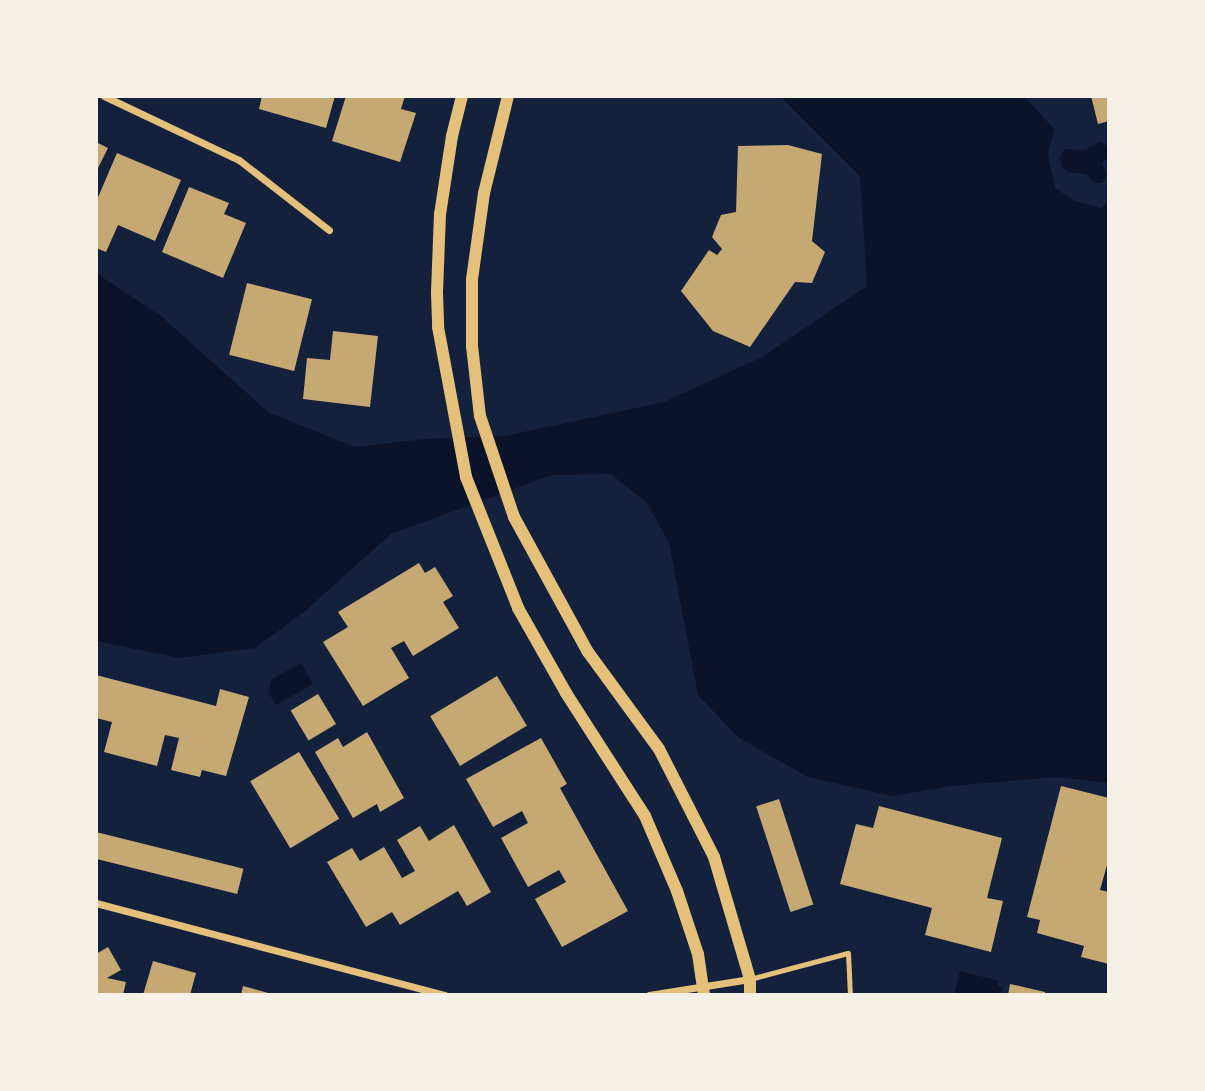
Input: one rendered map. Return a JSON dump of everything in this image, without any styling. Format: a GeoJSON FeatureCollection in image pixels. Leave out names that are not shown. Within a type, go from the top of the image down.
{"type":"FeatureCollection","features":[{"type":"Feature","properties":{"kind":"street"},"geometry":{"type":"LineString","coordinates":[[104,96],[239,160],[329,230]]}},
{"type":"Feature","properties":{"kind":"street"},"geometry":{"type":"LineString","coordinates":[[462,96],[448,160],[437,247],[438,327],[454,426],[466,477],[518,608],[566,693],[645,816],[677,891],[698,954],[704,991]]}},
{"type":"Feature","properties":{"kind":"street"},"geometry":{"type":"LineString","coordinates":[[508,96],[482,206],[472,279],[472,346],[480,416],[514,517],[588,652],[659,749],[714,857],[750,979],[750,995]]}},
{"type":"Feature","properties":{"kind":"street"},"geometry":{"type":"LineString","coordinates":[[96,903],[445,995]]}},
{"type":"Feature","properties":{"kind":"street"},"geometry":{"type":"LineString","coordinates":[[649,995],[704,991],[750,979]]}},
{"type":"Feature","properties":{"kind":"lane"},"geometry":{"type":"LineString","coordinates":[[750,979],[848,953],[850,995]]}},
{"type":"Feature","properties":{"kind":"water"},"geometry":{"type":"Polygon","coordinates":[[[780,96],[1024,96],[1054,129],[1048,154],[1055,188],[1075,201],[1102,208],[1109,199],[1109,783],[1056,777],[951,786],[892,796],[808,777],[739,738],[698,695],[669,543],[647,503],[611,474],[552,475],[391,534],[304,612],[255,648],[179,658],[96,641],[96,273],[161,316],[268,412],[354,447],[425,439],[504,436],[664,402],[762,357],[867,286],[860,176],[780,96]]]}},
{"type":"Feature","properties":{"kind":"water"},"geometry":{"type":"Polygon","coordinates":[[[1100,142],[1109,147],[1109,155],[1102,164],[1107,175],[1102,183],[1094,183],[1086,174],[1068,172],[1061,166],[1060,156],[1065,149],[1084,150],[1100,142]]]}},
{"type":"Feature","properties":{"kind":"water"},"geometry":{"type":"Polygon","coordinates":[[[301,663],[313,684],[276,705],[268,692],[272,679],[301,663]]]}},
{"type":"Feature","properties":{"kind":"water"},"geometry":{"type":"Polygon","coordinates":[[[960,971],[999,981],[998,986],[1003,988],[1001,995],[954,995],[960,971]]]}},
{"type":"Feature","properties":{"kind":"building"},"geometry":{"type":"Polygon","coordinates":[[[262,96],[335,96],[326,128],[259,109],[262,96]]]}},
{"type":"Feature","properties":{"kind":"building"},"geometry":{"type":"Polygon","coordinates":[[[346,96],[405,96],[401,109],[416,113],[400,162],[332,141],[346,96]]]}},
{"type":"Feature","properties":{"kind":"building"},"geometry":{"type":"Polygon","coordinates":[[[1091,96],[1109,96],[1109,121],[1098,124],[1091,96]]]}},
{"type":"Feature","properties":{"kind":"building"},"geometry":{"type":"Polygon","coordinates":[[[96,142],[108,148],[96,172],[96,142]]]}},
{"type":"Feature","properties":{"kind":"building"},"geometry":{"type":"Polygon","coordinates":[[[788,145],[822,154],[812,241],[825,252],[812,283],[795,282],[750,347],[713,331],[681,291],[709,250],[717,255],[722,249],[712,237],[721,215],[736,212],[738,146],[788,145]]]}},
{"type":"Feature","properties":{"kind":"building"},"geometry":{"type":"Polygon","coordinates":[[[117,153],[181,180],[155,241],[118,225],[106,252],[96,248],[96,202],[117,153]]]}},
{"type":"Feature","properties":{"kind":"building"},"geometry":{"type":"Polygon","coordinates":[[[189,187],[229,203],[224,214],[246,223],[223,278],[162,252],[189,187]]]}},
{"type":"Feature","properties":{"kind":"building"},"geometry":{"type":"Polygon","coordinates":[[[247,283],[312,299],[294,371],[229,355],[247,283]]]}},
{"type":"Feature","properties":{"kind":"building"},"geometry":{"type":"Polygon","coordinates":[[[333,331],[378,336],[370,407],[303,399],[307,358],[330,360],[333,331]]]}},
{"type":"Feature","properties":{"kind":"building"},"geometry":{"type":"Polygon","coordinates":[[[419,563],[425,573],[435,567],[453,596],[443,602],[459,628],[413,656],[404,641],[391,648],[409,678],[363,706],[323,642],[348,627],[338,612],[419,563]]]}},
{"type":"Feature","properties":{"kind":"building"},"geometry":{"type":"Polygon","coordinates":[[[96,675],[216,706],[220,689],[249,697],[226,776],[202,770],[200,777],[171,770],[179,738],[165,735],[157,766],[104,752],[112,722],[96,718],[96,675]]]}},
{"type":"Feature","properties":{"kind":"building"},"geometry":{"type":"Polygon","coordinates":[[[497,676],[527,726],[460,766],[430,716],[497,676]]]}},
{"type":"Feature","properties":{"kind":"building"},"geometry":{"type":"Polygon","coordinates":[[[318,694],[336,724],[309,740],[291,710],[318,694]]]}},
{"type":"Feature","properties":{"kind":"building"},"geometry":{"type":"Polygon","coordinates":[[[367,732],[404,798],[380,812],[377,804],[353,818],[315,752],[338,738],[343,747],[367,732]]]}},
{"type":"Feature","properties":{"kind":"building"},"geometry":{"type":"Polygon","coordinates":[[[541,738],[567,784],[560,788],[628,911],[562,947],[535,899],[566,882],[559,870],[528,887],[501,838],[528,823],[522,811],[493,827],[466,779],[541,738]]]}},
{"type":"Feature","properties":{"kind":"building"},"geometry":{"type":"Polygon","coordinates":[[[299,752],[339,819],[290,848],[250,781],[299,752]]]}},
{"type":"Feature","properties":{"kind":"building"},"geometry":{"type":"Polygon","coordinates":[[[1061,786],[1109,798],[1109,858],[1100,890],[1109,892],[1109,964],[1081,957],[1084,946],[1037,933],[1040,920],[1027,917],[1061,786]]]}},
{"type":"Feature","properties":{"kind":"building"},"geometry":{"type":"Polygon","coordinates":[[[779,799],[813,905],[790,912],[756,806],[779,799]]]}},
{"type":"Feature","properties":{"kind":"building"},"geometry":{"type":"Polygon","coordinates":[[[879,806],[1002,838],[987,898],[1003,901],[991,952],[925,935],[932,908],[840,884],[856,824],[873,828],[879,806]]]}},
{"type":"Feature","properties":{"kind":"building"},"geometry":{"type":"Polygon","coordinates":[[[454,825],[491,892],[467,906],[458,891],[400,925],[392,912],[366,927],[327,862],[352,848],[360,861],[384,847],[402,878],[415,871],[397,840],[420,826],[429,841],[454,825]]]}},
{"type":"Feature","properties":{"kind":"building"},"geometry":{"type":"Polygon","coordinates":[[[96,832],[243,869],[237,894],[96,859],[96,832]]]}},
{"type":"Feature","properties":{"kind":"building"},"geometry":{"type":"Polygon","coordinates":[[[108,947],[121,970],[107,978],[126,982],[123,995],[96,995],[96,954],[108,947]]]}},
{"type":"Feature","properties":{"kind":"building"},"geometry":{"type":"Polygon","coordinates":[[[153,961],[196,973],[190,995],[143,995],[153,961]]]}},
{"type":"Feature","properties":{"kind":"building"},"geometry":{"type":"Polygon","coordinates":[[[1010,984],[1045,992],[1045,995],[1008,995],[1010,984]]]}},
{"type":"Feature","properties":{"kind":"building"},"geometry":{"type":"Polygon","coordinates":[[[243,986],[272,994],[272,995],[241,995],[243,986]]]}}]}
